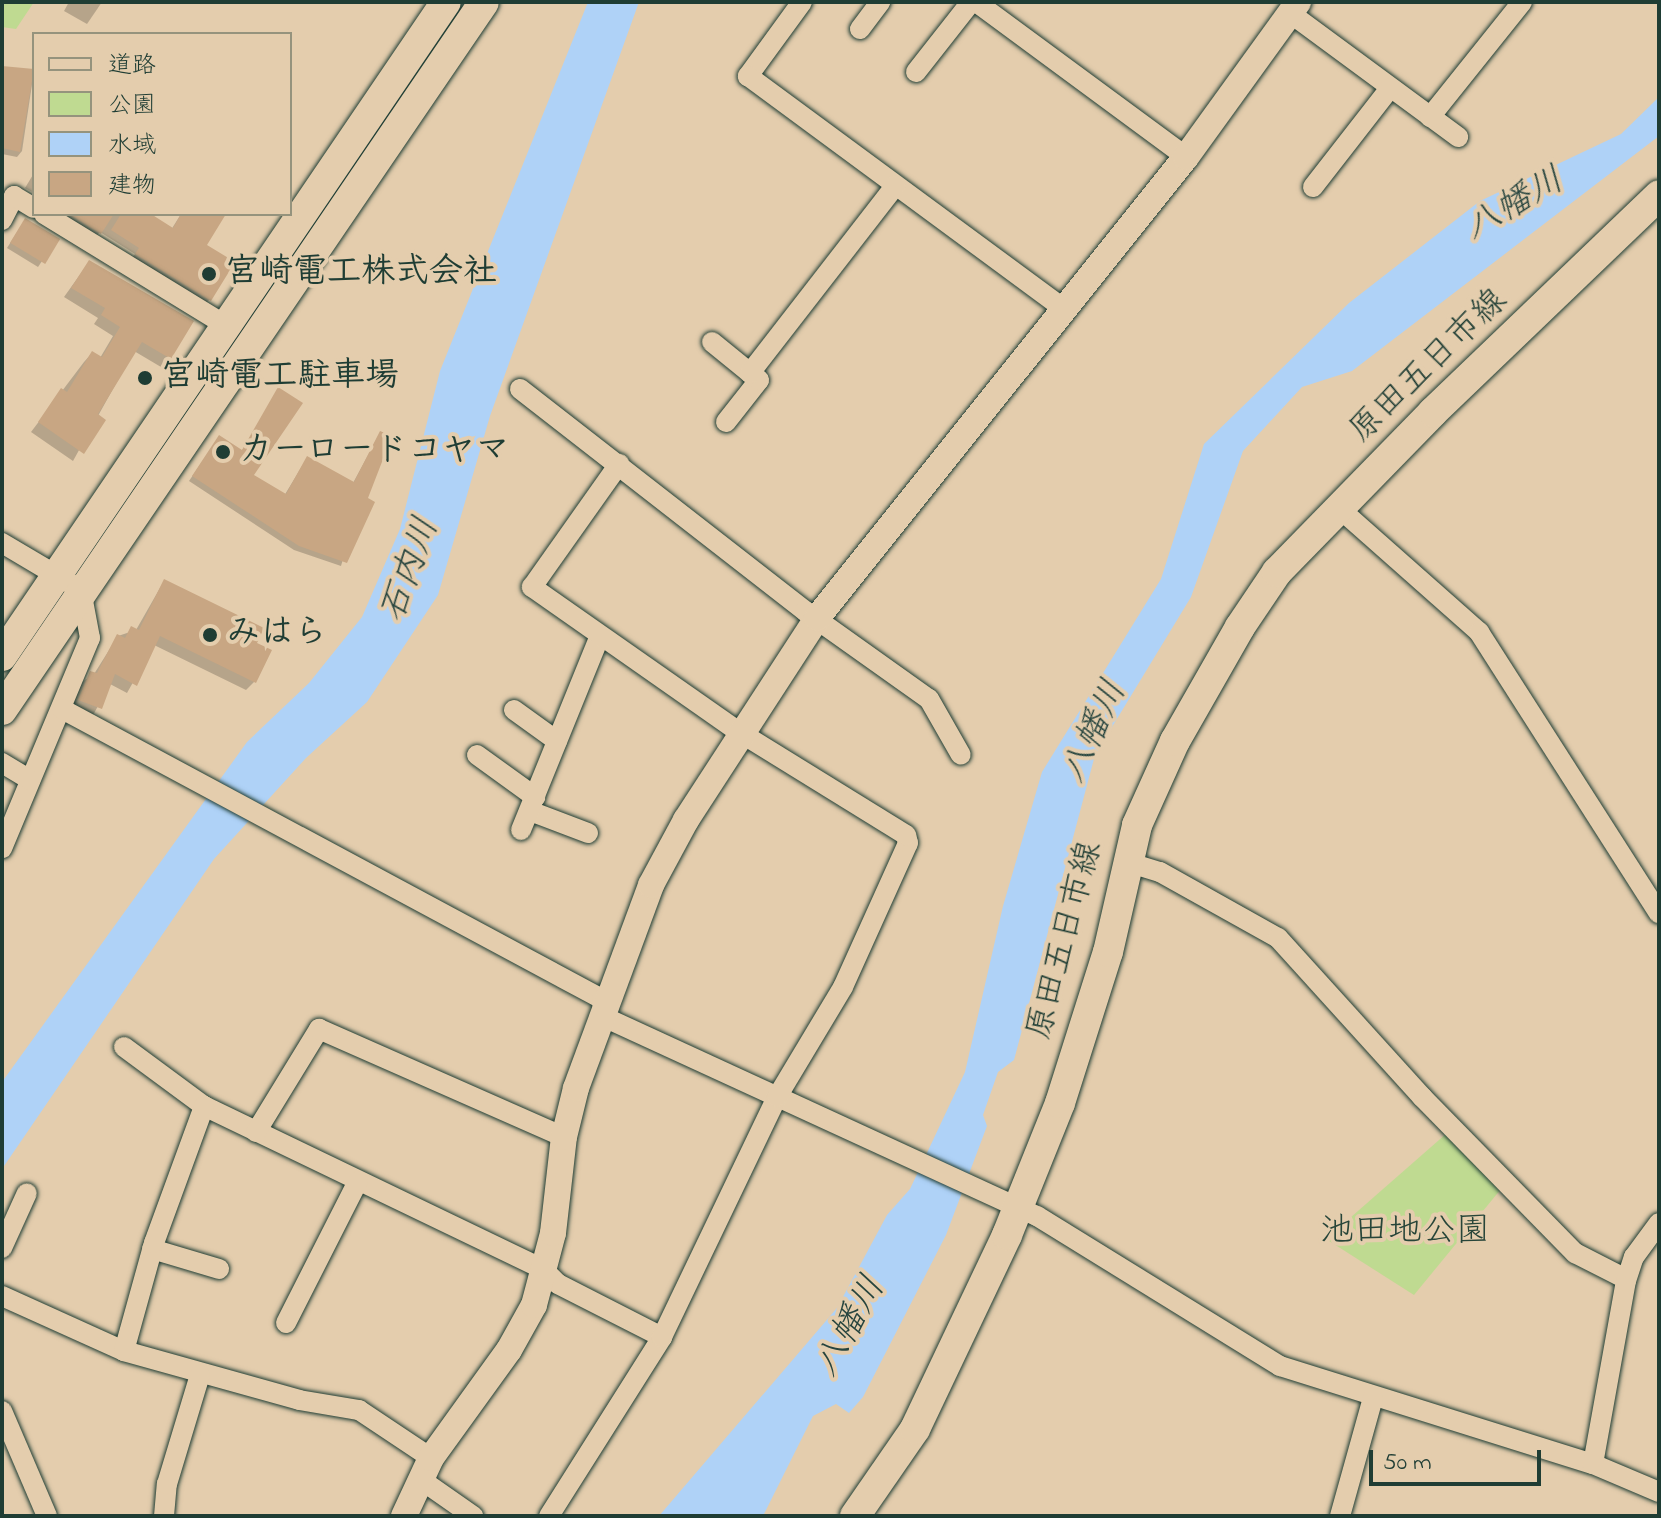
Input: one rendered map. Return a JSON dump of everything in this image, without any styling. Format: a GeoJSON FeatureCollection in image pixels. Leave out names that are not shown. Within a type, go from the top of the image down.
{"type":"FeatureCollection","features":[{"type":"Feature","properties":{"kind":"main road"},"geometry":{"type":"LineString","coordinates":[[292,210],[446,2]]}},
{"type":"Feature","properties":{"kind":"main road"},"geometry":{"type":"LineString","coordinates":[[2,656],[69,582],[484,2]]}},
{"type":"Feature","properties":{"kind":"main road","name":"原田五日市線"},"geometry":{"type":"LineString","coordinates":[[855,1516],[915,1429],[1011,1204],[1060,1103],[1108,952],[1127,862],[1152,787],[1240,627],[1277,572],[1659,195]]}},
{"type":"Feature","properties":{"kind":"main road"},"geometry":{"type":"LineString","coordinates":[[2,710],[69,582],[286,218]]}},
{"type":"Feature","properties":{"kind":"street"},"geometry":{"type":"LineString","coordinates":[[802,2],[748,76],[1064,309]]}},
{"type":"Feature","properties":{"kind":"street"},"geometry":{"type":"LineString","coordinates":[[860,29],[880,2]]}},
{"type":"Feature","properties":{"kind":"street"},"geometry":{"type":"LineString","coordinates":[[916,72],[974,2],[1186,157]]}},
{"type":"Feature","properties":{"kind":"street"},"geometry":{"type":"LineString","coordinates":[[1430,117],[1522,2]]}},
{"type":"Feature","properties":{"kind":"street"},"geometry":{"type":"LineString","coordinates":[[404,1516],[426,1468],[509,1350],[534,1305],[553,1233],[564,1137],[651,885],[739,732],[817,618],[1186,157],[1294,7],[1390,88],[1458,137]]}},
{"type":"Feature","properties":{"kind":"street"},"geometry":{"type":"LineString","coordinates":[[1313,187],[1390,88]]}},
{"type":"Feature","properties":{"kind":"street"},"geometry":{"type":"LineString","coordinates":[[750,373],[895,186]]}},
{"type":"Feature","properties":{"kind":"street"},"geometry":{"type":"LineString","coordinates":[[2,220],[14,196],[32,207]]}},
{"type":"Feature","properties":{"kind":"street"},"geometry":{"type":"LineString","coordinates":[[47,216],[225,325]]}},
{"type":"Feature","properties":{"kind":"street"},"geometry":{"type":"LineString","coordinates":[[712,342],[759,380],[726,422]]}},
{"type":"Feature","properties":{"kind":"street"},"geometry":{"type":"LineString","coordinates":[[520,389],[817,618],[929,699],[961,755]]}},
{"type":"Feature","properties":{"kind":"street"},"geometry":{"type":"LineString","coordinates":[[549,1516],[662,1337],[777,1097],[843,987],[908,843],[906,835],[739,732],[599,638],[532,587],[619,464]]}},
{"type":"Feature","properties":{"kind":"street"},"geometry":{"type":"LineString","coordinates":[[1340,509],[1479,632],[1659,913]]}},
{"type":"Feature","properties":{"kind":"street"},"geometry":{"type":"LineString","coordinates":[[2,543],[69,582],[90,638],[2,848]]}},
{"type":"Feature","properties":{"kind":"street"},"geometry":{"type":"LineString","coordinates":[[521,830],[599,638]]}},
{"type":"Feature","properties":{"kind":"street"},"geometry":{"type":"LineString","coordinates":[[62,709],[602,999],[604,1017]]}},
{"type":"Feature","properties":{"kind":"street"},"geometry":{"type":"LineString","coordinates":[[514,710],[557,741]]}},
{"type":"Feature","properties":{"kind":"street"},"geometry":{"type":"LineString","coordinates":[[477,755],[532,804],[588,833]]}},
{"type":"Feature","properties":{"kind":"street"},"geometry":{"type":"LineString","coordinates":[[2,763],[30,780]]}},
{"type":"Feature","properties":{"kind":"street"},"geometry":{"type":"LineString","coordinates":[[1127,862],[1160,872],[1278,938],[1422,1097],[1575,1253],[1626,1279]]}},
{"type":"Feature","properties":{"kind":"street"},"geometry":{"type":"LineString","coordinates":[[604,1017],[870,1143],[1011,1204],[1280,1366],[1373,1398],[1593,1464],[1659,1492]]}},
{"type":"Feature","properties":{"kind":"street"},"geometry":{"type":"LineString","coordinates":[[256,1132],[319,1029],[564,1137]]}},
{"type":"Feature","properties":{"kind":"street"},"geometry":{"type":"LineString","coordinates":[[124,1047],[204,1106],[543,1269],[558,1284],[662,1337]]}},
{"type":"Feature","properties":{"kind":"street"},"geometry":{"type":"LineString","coordinates":[[124,1351],[152,1249],[204,1106]]}},
{"type":"Feature","properties":{"kind":"street"},"geometry":{"type":"LineString","coordinates":[[286,1323],[358,1181]]}},
{"type":"Feature","properties":{"kind":"street"},"geometry":{"type":"LineString","coordinates":[[2,1248],[27,1193]]}},
{"type":"Feature","properties":{"kind":"street"},"geometry":{"type":"LineString","coordinates":[[1593,1464],[1626,1279],[1634,1257],[1659,1223]]}},
{"type":"Feature","properties":{"kind":"street"},"geometry":{"type":"LineString","coordinates":[[152,1249],[219,1269]]}},
{"type":"Feature","properties":{"kind":"street"},"geometry":{"type":"LineString","coordinates":[[2,1296],[124,1351],[200,1375],[299,1400],[347,1406],[426,1468],[473,1516]]}},
{"type":"Feature","properties":{"kind":"street"},"geometry":{"type":"LineString","coordinates":[[164,1516],[167,1484],[200,1375]]}},
{"type":"Feature","properties":{"kind":"street"},"geometry":{"type":"LineString","coordinates":[[1340,1516],[1373,1398]]}},
{"type":"Feature","properties":{"kind":"street"},"geometry":{"type":"LineString","coordinates":[[2,1411],[47,1516]]}},
{"type":"Feature","properties":{"kind":"green space"},"geometry":{"type":"Polygon","coordinates":[[[2,2],[34,2],[16,29],[2,27],[2,2]]]}},
{"type":"Feature","properties":{"kind":"green space","name":"池田地公園"},"geometry":{"type":"Polygon","coordinates":[[[1447,1133],[1501,1189],[1414,1295],[1326,1239],[1447,1133]]]}},
{"type":"Feature","properties":{"kind":"water","name":"石内川"},"geometry":{"type":"Polygon","coordinates":[[[588,2],[639,2],[490,416],[438,595],[367,702],[306,758],[214,859],[2,1169],[2,1082],[247,742],[309,683],[362,617],[400,529],[440,371],[588,2]]]}},
{"type":"Feature","properties":{"kind":"water","name":"八幡川"},"geometry":{"type":"Polygon","coordinates":[[[1659,97],[1659,136],[1352,371],[1302,387],[1243,451],[1191,597],[1095,755],[1014,1060],[998,1072],[983,1115],[987,1126],[946,1235],[863,1397],[849,1413],[836,1404],[813,1416],[763,1516],[659,1516],[837,1308],[887,1215],[910,1189],[965,1072],[1003,906],[1042,772],[1161,579],[1204,444],[1349,303],[1480,201],[1621,134],[1659,97]]]}},
{"type":"Feature","properties":{"kind":"building"},"geometry":{"type":"Polygon","coordinates":[[[2,66],[32,69],[20,152],[2,148],[2,66]]]}},
{"type":"Feature","properties":{"kind":"building"},"geometry":{"type":"Polygon","coordinates":[[[72,216],[113,216],[101,234],[72,216]]]}},
{"type":"Feature","properties":{"kind":"building"},"geometry":{"type":"Polygon","coordinates":[[[120,216],[154,216],[173,228],[180,216],[225,216],[207,245],[235,262],[211,301],[135,254],[139,248],[111,230],[120,216]]]}},
{"type":"Feature","properties":{"kind":"building"},"geometry":{"type":"Polygon","coordinates":[[[25,218],[60,239],[45,264],[10,243],[25,218]]]}},
{"type":"Feature","properties":{"kind":"building"},"geometry":{"type":"Polygon","coordinates":[[[89,260],[194,321],[171,359],[142,342],[98,414],[106,420],[84,454],[38,422],[61,388],[67,392],[92,351],[102,357],[120,327],[101,315],[105,308],[71,288],[89,260]]]}},
{"type":"Feature","properties":{"kind":"building"},"geometry":{"type":"Polygon","coordinates":[[[278,387],[303,403],[254,475],[286,494],[307,456],[354,482],[380,431],[392,436],[368,498],[375,502],[347,563],[299,546],[192,476],[219,435],[242,450],[278,387]]]}},
{"type":"Feature","properties":{"kind":"building","name":"みはら"},"geometry":{"type":"Polygon","coordinates":[[[164,579],[264,628],[257,643],[272,650],[256,683],[160,636],[137,686],[115,674],[102,709],[78,700],[90,671],[97,673],[117,634],[125,638],[131,626],[139,630],[164,579]]]}},
{"type":"Feature","properties":{"kind":"place","name":"宮崎電工株式会社"},"geometry":{"type":"Point","coordinates":[209,274]}},
{"type":"Feature","properties":{"kind":"place","name":"宮崎電工駐車場"},"geometry":{"type":"Point","coordinates":[145,378]}},
{"type":"Feature","properties":{"kind":"place","name":"カーロードコヤマ"},"geometry":{"type":"Point","coordinates":[223,452]}},
{"type":"Feature","properties":{"kind":"place","name":"みはら"},"geometry":{"type":"Point","coordinates":[210,635]}}]}
